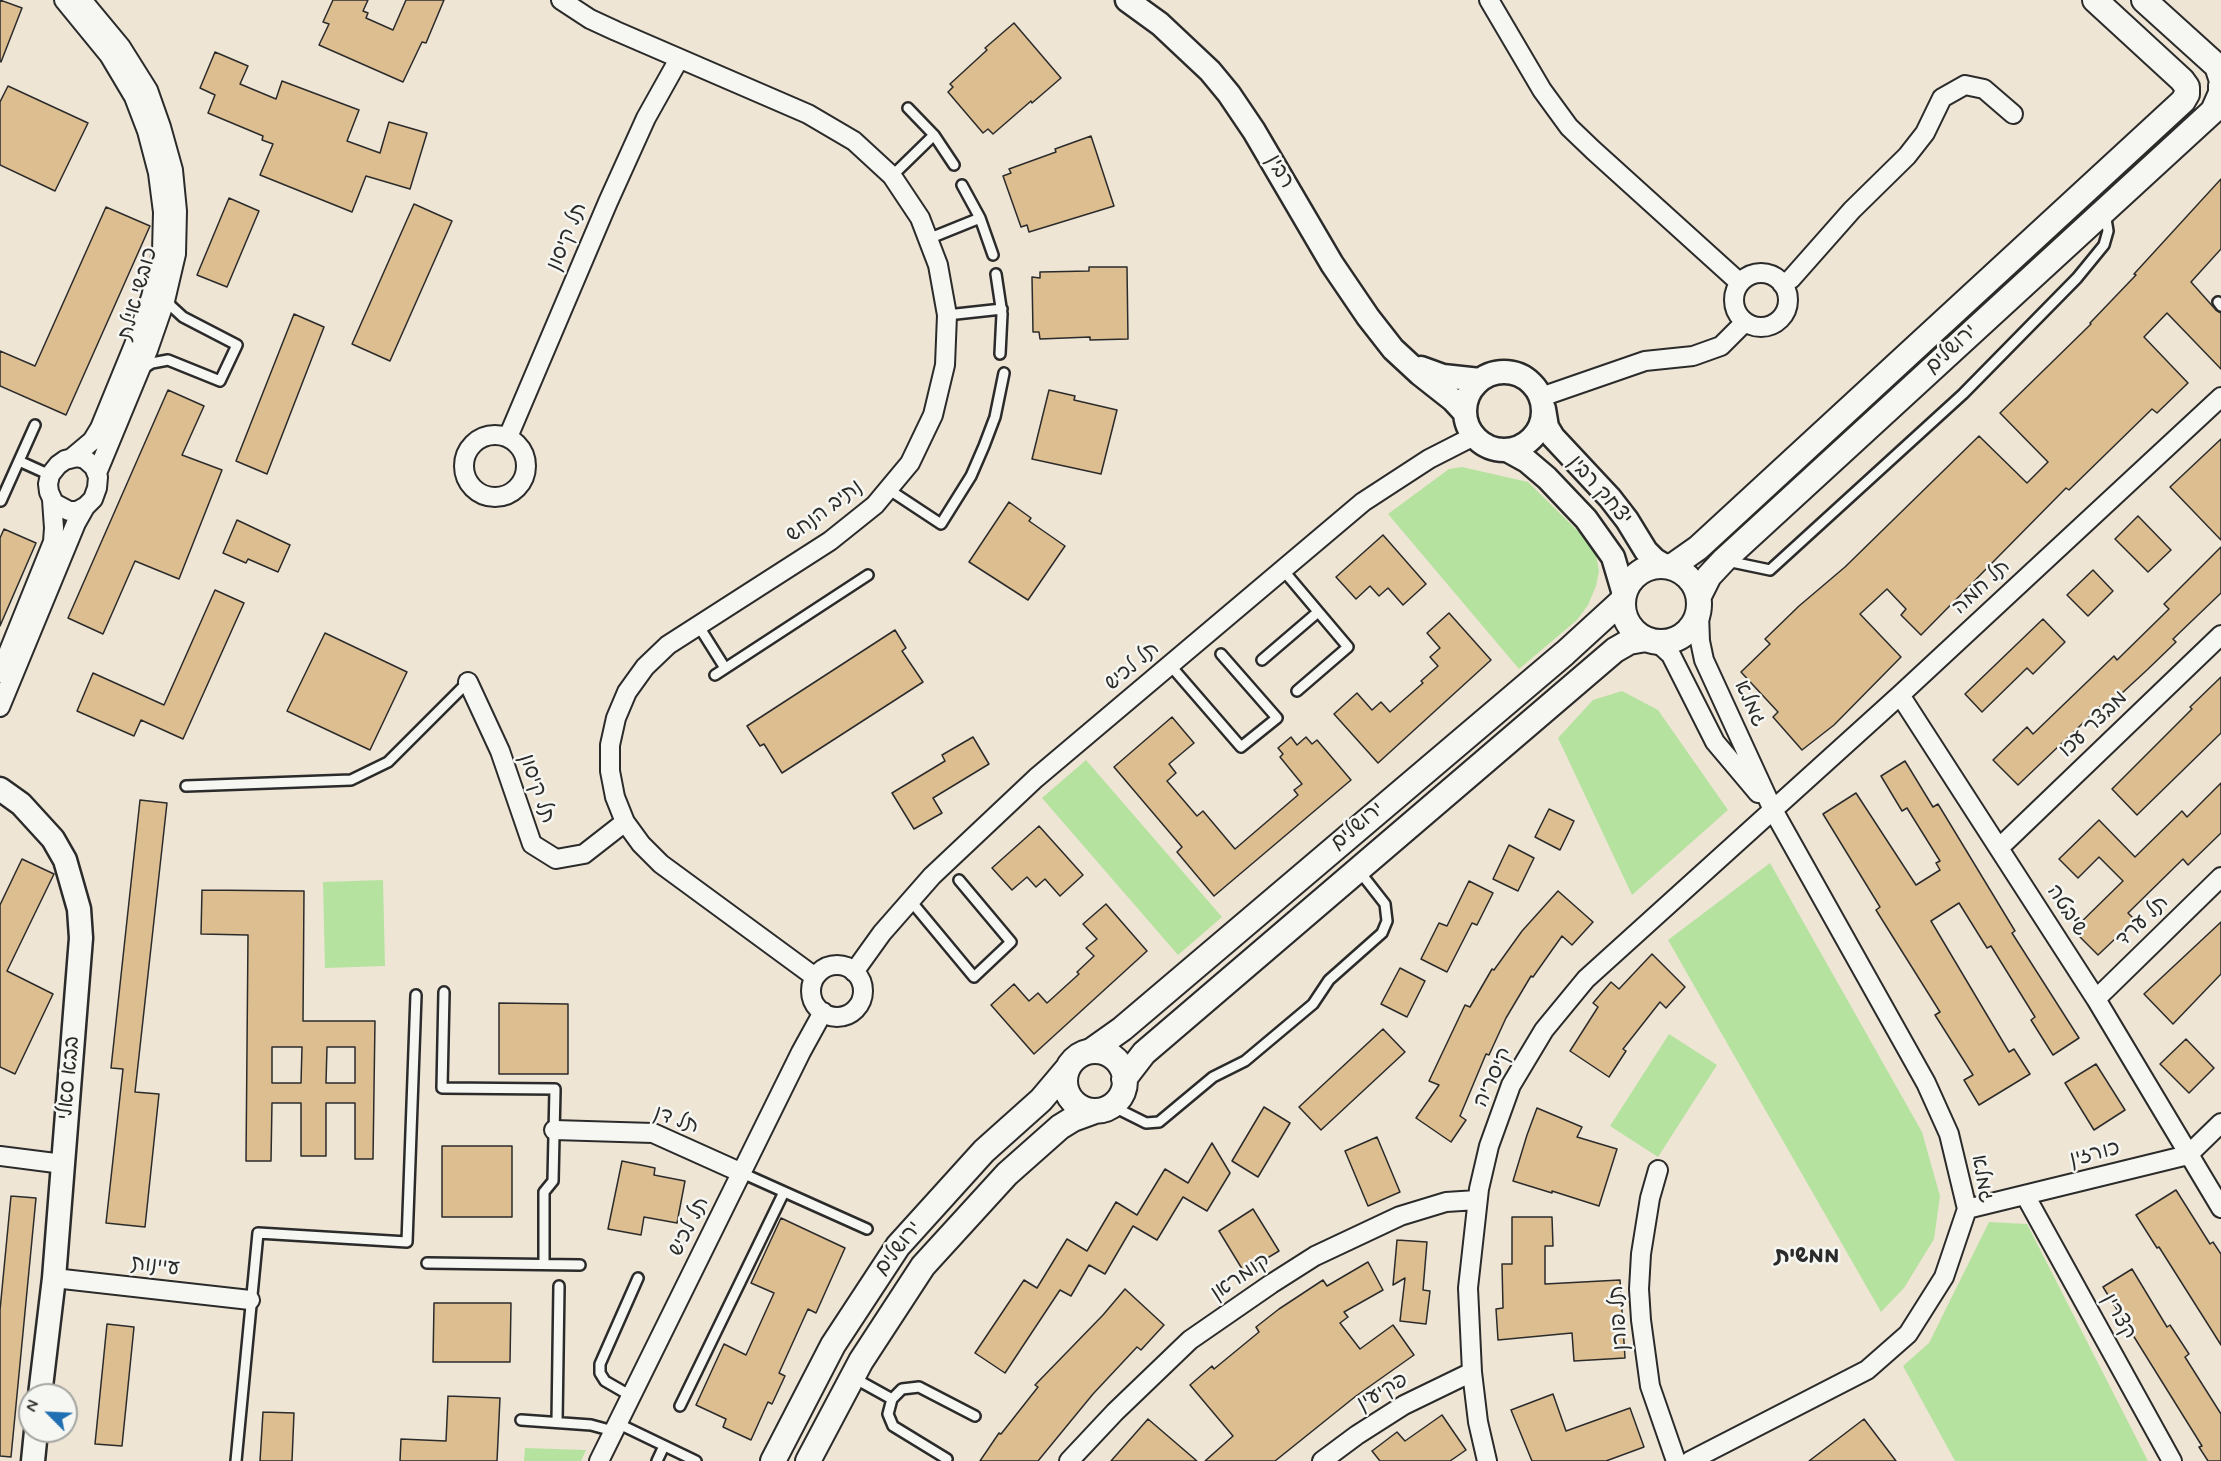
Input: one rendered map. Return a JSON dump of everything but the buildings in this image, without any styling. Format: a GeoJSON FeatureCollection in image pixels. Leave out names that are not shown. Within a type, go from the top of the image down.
{"type":"FeatureCollection","features":[{"type":"Feature","properties":{"kind":"main road"},"geometry":{"type":"LineString","coordinates":[[2095,0],[2182,80],[2187,87],[2187,94],[2213,111],[2221,93],[2221,86]]}},
{"type":"Feature","properties":{"kind":"main road"},"geometry":{"type":"LineString","coordinates":[[2144,0],[2217,66],[2221,78]]}},
{"type":"Feature","properties":{"kind":"main road","name":"ירושלים"},"geometry":{"type":"LineString","coordinates":[[1668,566],[1707,540],[2183,101],[2187,94]]}},
{"type":"Feature","properties":{"kind":"main road","name":"ירושלים"},"geometry":{"type":"LineString","coordinates":[[1699,605],[1709,576],[1724,560],[2213,111]]}},
{"type":"Feature","properties":{"kind":"main road"},"geometry":{"type":"LineString","coordinates":[[1653,566],[1668,566],[1687,576],[1695,585],[1699,605],[1694,625],[1685,634],[1675,640],[1652,641],[1635,633],[1628,623],[1624,612],[1624,597],[1629,583],[1637,574],[1653,566]]}},
{"type":"Feature","properties":{"kind":"main road","name":"ירושלים"},"geometry":{"type":"LineString","coordinates":[[1091,1051],[1122,1029],[1565,653],[1624,597]]}},
{"type":"Feature","properties":{"kind":"main road","name":"ירושלים"},"geometry":{"type":"LineString","coordinates":[[1124,1079],[1144,1053],[1615,650],[1629,642],[1652,641]]}},
{"type":"Feature","properties":{"kind":"main road"},"geometry":{"type":"LineString","coordinates":[[1091,1051],[1111,1056],[1122,1069],[1124,1089],[1119,1099],[1103,1109],[1084,1109],[1070,1098],[1066,1089],[1065,1078],[1068,1068],[1074,1060],[1091,1051]]}},
{"type":"Feature","properties":{"kind":"main road","name":"ירושלים"},"geometry":{"type":"LineString","coordinates":[[773,1461],[833,1345],[898,1246],[984,1151],[1041,1100],[1068,1068]]}},
{"type":"Feature","properties":{"kind":"main road","name":"ירושלים"},"geometry":{"type":"LineString","coordinates":[[808,1461],[852,1377],[888,1318],[924,1266],[1007,1174],[1060,1127],[1073,1119],[1103,1109]]}},
{"type":"Feature","properties":{"kind":"street","name":"כובשי אילת"},"geometry":{"type":"LineString","coordinates":[[64,0],[109,56],[134,96],[147,131],[158,173],[163,212],[162,252],[151,297],[134,345],[100,428],[92,441],[73,457]]}},
{"type":"Feature","properties":{"kind":"street","name":"כובשי אילת"},"geometry":{"type":"LineString","coordinates":[[82,0],[121,47],[147,90],[161,127],[172,170],[177,211],[176,254],[166,296],[138,373],[97,473]]}},
{"type":"Feature","properties":{"kind":"street","name":"נתיב הנחש"},"geometry":{"type":"LineString","coordinates":[[561,0],[590,19],[808,114],[854,141],[892,176],[920,218],[938,265],[947,315],[945,365],[933,415],[910,462],[875,505],[830,541],[668,645],[645,668],[627,692],[616,718],[610,745],[610,771],[615,797],[626,822],[641,844],[661,864],[815,976]]}},
{"type":"Feature","properties":{"kind":"street","name":"רבין"},"geometry":{"type":"LineString","coordinates":[[1127,0],[1167,31],[1210,72],[1229,94],[1254,131],[1332,264],[1368,318],[1408,363]]}},
{"type":"Feature","properties":{"kind":"street"},"geometry":{"type":"LineString","coordinates":[[1489,0],[1542,90],[1569,127],[1740,283]]}},
{"type":"Feature","properties":{"kind":"street","name":"תל קיסון"},"geometry":{"type":"LineString","coordinates":[[508,437],[608,202],[646,118],[679,58]]}},
{"type":"Feature","properties":{"kind":"street"},"geometry":{"type":"LineString","coordinates":[[1782,284],[1791,279],[1852,210],[1907,156],[1925,134],[1942,98],[1965,85],[1984,89],[2013,114]]}},
{"type":"Feature","properties":{"kind":"street"},"geometry":{"type":"LineString","coordinates":[[1763,273],[1772,275],[1782,284],[1788,304],[1779,320],[1763,327],[1745,322],[1735,308],[1736,291],[1740,283],[1746,277],[1763,273]]}},
{"type":"Feature","properties":{"kind":"street"},"geometry":{"type":"LineString","coordinates":[[1542,403],[1645,361],[1693,356],[1721,346],[1745,322]]}},
{"type":"Feature","properties":{"kind":"street"},"geometry":{"type":"LineString","coordinates":[[1408,363],[1443,376],[1480,380],[1496,373],[1514,373],[1531,382],[1542,403],[1540,427],[1533,438],[1518,448],[1507,450],[1489,447],[1474,436],[1468,425],[1466,414],[1469,395],[1480,380]]}},
{"type":"Feature","properties":{"kind":"street"},"geometry":{"type":"LineString","coordinates":[[1408,363],[1453,400],[1466,414]]}},
{"type":"Feature","properties":{"kind":"street","name":"תל חמה"},"geometry":{"type":"LineString","coordinates":[[1773,810],[2221,397]]}},
{"type":"Feature","properties":{"kind":"street","name":"יצחק רבין"},"geometry":{"type":"LineString","coordinates":[[1542,403],[1547,427],[1553,437],[1610,498],[1646,551],[1655,560],[1668,566]]}},
{"type":"Feature","properties":{"kind":"street","name":"תל לכיש"},"geometry":{"type":"LineString","coordinates":[[854,972],[882,933],[910,900],[992,818],[1170,665],[1375,494],[1429,459],[1474,436]]}},
{"type":"Feature","properties":{"kind":"street","name":"יצחק רבין"},"geometry":{"type":"LineString","coordinates":[[1507,450],[1527,461],[1547,478],[1586,519],[1613,557],[1624,597]]}},
{"type":"Feature","properties":{"kind":"street"},"geometry":{"type":"LineString","coordinates":[[0,673],[52,542],[54,528],[52,500],[48,489],[50,476],[62,462],[73,457],[88,461],[97,473],[95,496],[85,507],[76,523],[0,707]]}},
{"type":"Feature","properties":{"kind":"street"},"geometry":{"type":"LineString","coordinates":[[52,500],[61,508],[69,511],[85,507]]}},
{"type":"Feature","properties":{"kind":"street","name":"גמלא"},"geometry":{"type":"LineString","coordinates":[[1690,1461],[1867,1370],[1908,1334],[1944,1276],[1967,1209],[1949,1134],[1926,1083],[1773,810],[1704,660],[1700,642],[1699,605]]}},
{"type":"Feature","properties":{"kind":"street","name":"מבצר עכו"},"geometry":{"type":"LineString","coordinates":[[1999,848],[2221,635]]}},
{"type":"Feature","properties":{"kind":"street","name":"גמלא"},"geometry":{"type":"LineString","coordinates":[[1652,641],[1671,655],[1715,742],[1773,810]]}},
{"type":"Feature","properties":{"kind":"street","name":"תל קיסון"},"geometry":{"type":"LineString","coordinates":[[468,682],[500,751],[532,844],[556,859],[584,854],[626,822]]}},
{"type":"Feature","properties":{"kind":"street","name":"שיבטה"},"geometry":{"type":"LineString","coordinates":[[1900,695],[2096,999],[2221,1208]]}},
{"type":"Feature","properties":{"kind":"street","name":"בבא סאלי"},"geometry":{"type":"LineString","coordinates":[[0,789],[21,804],[53,839],[65,860],[79,909],[81,938],[54,1278],[41,1383]]}},
{"type":"Feature","properties":{"kind":"street","name":"קיסריה"},"geometry":{"type":"LineString","coordinates":[[1487,1461],[1478,1422],[1472,1372],[1468,1288],[1478,1200],[1489,1146],[1511,1085],[1544,1030],[1586,979],[1773,810]]}},
{"type":"Feature","properties":{"kind":"street","name":"תל ערד"},"geometry":{"type":"LineString","coordinates":[[2096,999],[2221,877]]}},
{"type":"Feature","properties":{"kind":"street"},"geometry":{"type":"LineString","coordinates":[[835,965],[847,967],[854,972],[862,985],[862,997],[850,1013],[830,1016],[814,1004],[812,984],[815,976],[824,968],[835,965]]}},
{"type":"Feature","properties":{"kind":"street","name":"תל לכיש"},"geometry":{"type":"LineString","coordinates":[[599,1461],[801,1052],[823,1012]]}},
{"type":"Feature","properties":{"kind":"street"},"geometry":{"type":"LineString","coordinates":[[2188,1155],[2221,1123]]}},
{"type":"Feature","properties":{"kind":"street","name":"תל דן"},"geometry":{"type":"LineString","coordinates":[[554,1130],[653,1133],[742,1173]]}},
{"type":"Feature","properties":{"kind":"street","name":"כורזין"},"geometry":{"type":"LineString","coordinates":[[1967,1209],[2188,1155]]}},
{"type":"Feature","properties":{"kind":"street"},"geometry":{"type":"LineString","coordinates":[[0,1156],[63,1164]]}},
{"type":"Feature","properties":{"kind":"street","name":"תל פורן"},"geometry":{"type":"LineString","coordinates":[[1658,1170],[1650,1197],[1641,1254],[1639,1289],[1650,1386],[1676,1461]]}},
{"type":"Feature","properties":{"kind":"street","name":"קצרין"},"geometry":{"type":"LineString","coordinates":[[2025,1195],[2172,1461]]}},
{"type":"Feature","properties":{"kind":"street","name":"קומראן"},"geometry":{"type":"LineString","coordinates":[[1069,1461],[1114,1412],[1190,1340],[1271,1284],[1315,1256],[1400,1216],[1446,1202],[1478,1200]]}},
{"type":"Feature","properties":{"kind":"street","name":"עיינות"},"geometry":{"type":"LineString","coordinates":[[54,1278],[250,1300]]}},
{"type":"Feature","properties":{"kind":"street","name":"פקיעין"},"geometry":{"type":"LineString","coordinates":[[1322,1461],[1404,1405],[1472,1372]]}},
{"type":"Feature","properties":{"kind":"street"},"geometry":{"type":"LineString","coordinates":[[33,1461],[35,1443]]}},
{"type":"Feature","properties":{"kind":"lane"},"geometry":{"type":"LineString","coordinates":[[908,108],[934,135],[954,165]]}},
{"type":"Feature","properties":{"kind":"lane"},"geometry":{"type":"LineString","coordinates":[[892,176],[934,135]]}},
{"type":"Feature","properties":{"kind":"lane"},"geometry":{"type":"LineString","coordinates":[[962,185],[980,218],[993,255]]}},
{"type":"Feature","properties":{"kind":"lane"},"geometry":{"type":"LineString","coordinates":[[1724,560],[1770,570],[1963,394],[2077,278],[2104,245],[2108,231],[2104,211]]}},
{"type":"Feature","properties":{"kind":"lane"},"geometry":{"type":"LineString","coordinates":[[928,240],[980,218]]}},
{"type":"Feature","properties":{"kind":"lane"},"geometry":{"type":"LineString","coordinates":[[996,274],[1002,309],[1000,354]]}},
{"type":"Feature","properties":{"kind":"lane"},"geometry":{"type":"LineString","coordinates":[[138,373],[152,363],[168,360],[220,381],[237,345],[199,327],[176,312],[166,296]]}},
{"type":"Feature","properties":{"kind":"lane"},"geometry":{"type":"LineString","coordinates":[[947,315],[1002,309]]}},
{"type":"Feature","properties":{"kind":"lane"},"geometry":{"type":"LineString","coordinates":[[888,489],[941,524],[971,476],[984,446],[996,410],[1004,373]]}},
{"type":"Feature","properties":{"kind":"lane"},"geometry":{"type":"LineString","coordinates":[[1,501],[35,425]]}},
{"type":"Feature","properties":{"kind":"lane"},"geometry":{"type":"LineString","coordinates":[[19,461],[50,476]]}},
{"type":"Feature","properties":{"kind":"lane"},"geometry":{"type":"LineString","coordinates":[[1283,570],[1348,647],[1297,691]]}},
{"type":"Feature","properties":{"kind":"lane"},"geometry":{"type":"LineString","coordinates":[[715,675],[868,575]]}},
{"type":"Feature","properties":{"kind":"lane"},"geometry":{"type":"LineString","coordinates":[[1262,660],[1318,612]]}},
{"type":"Feature","properties":{"kind":"lane"},"geometry":{"type":"LineString","coordinates":[[698,625],[725,668]]}},
{"type":"Feature","properties":{"kind":"lane"},"geometry":{"type":"LineString","coordinates":[[1170,665],[1241,747],[1277,718],[1221,654]]}},
{"type":"Feature","properties":{"kind":"lane"},"geometry":{"type":"LineString","coordinates":[[186,786],[351,780],[388,762],[468,682]]}},
{"type":"Feature","properties":{"kind":"lane"},"geometry":{"type":"LineString","coordinates":[[1103,1109],[1146,1123],[1159,1122],[1213,1077],[1245,1061],[1313,1004],[1329,980],[1382,933],[1387,921],[1385,904],[1358,870]]}},
{"type":"Feature","properties":{"kind":"lane"},"geometry":{"type":"LineString","coordinates":[[910,900],[974,976],[1011,942],[959,880]]}},
{"type":"Feature","properties":{"kind":"lane"},"geometry":{"type":"LineString","coordinates":[[444,993],[442,1088],[555,1089],[553,1181],[544,1192],[544,1264]]}},
{"type":"Feature","properties":{"kind":"lane"},"geometry":{"type":"LineString","coordinates":[[236,1461],[258,1233],[408,1242],[416,995]]}},
{"type":"Feature","properties":{"kind":"lane"},"geometry":{"type":"LineString","coordinates":[[742,1173],[867,1229]]}},
{"type":"Feature","properties":{"kind":"lane"},"geometry":{"type":"LineString","coordinates":[[680,1406],[784,1192]]}},
{"type":"Feature","properties":{"kind":"lane"},"geometry":{"type":"LineString","coordinates":[[427,1263],[580,1265]]}},
{"type":"Feature","properties":{"kind":"lane"},"geometry":{"type":"LineString","coordinates":[[631,1396],[605,1381],[600,1373],[600,1364],[638,1278]]}},
{"type":"Feature","properties":{"kind":"lane"},"geometry":{"type":"LineString","coordinates":[[557,1422],[559,1286]]}},
{"type":"Feature","properties":{"kind":"lane"},"geometry":{"type":"LineString","coordinates":[[852,1377],[892,1399]]}},
{"type":"Feature","properties":{"kind":"lane"},"geometry":{"type":"LineString","coordinates":[[947,1459],[893,1425],[888,1414],[892,1399],[902,1389],[919,1387],[975,1416]]}},
{"type":"Feature","properties":{"kind":"lane"},"geometry":{"type":"LineString","coordinates":[[521,1420],[615,1427],[696,1461]]}},
{"type":"Feature","properties":{"kind":"lane"},"geometry":{"type":"LineString","coordinates":[[657,1461],[664,1446]]}},
{"type":"Feature","properties":{"kind":"green space"},"geometry":{"type":"Polygon","coordinates":[[[1462,467],[1528,482],[1590,543],[1596,555],[1599,571],[1588,605],[1577,620],[1519,669],[1388,514],[1449,469],[1462,467]]]}},
{"type":"Feature","properties":{"kind":"green space"},"geometry":{"type":"Polygon","coordinates":[[[1622,691],[1658,710],[1728,810],[1632,895],[1558,738],[1593,700],[1622,691]]]}},
{"type":"Feature","properties":{"kind":"green space"},"geometry":{"type":"Polygon","coordinates":[[[1086,760],[1222,917],[1178,955],[1042,798],[1086,760]]]}},
{"type":"Feature","properties":{"kind":"green space"},"geometry":{"type":"Polygon","coordinates":[[[1770,863],[1922,1132],[1940,1196],[1934,1239],[1904,1288],[1881,1312],[1668,940],[1770,863]]]}},
{"type":"Feature","properties":{"kind":"green space"},"geometry":{"type":"Polygon","coordinates":[[[383,880],[385,966],[325,968],[323,882],[383,880]]]}},
{"type":"Feature","properties":{"kind":"green space"},"geometry":{"type":"Polygon","coordinates":[[[1669,1034],[1717,1065],[1658,1157],[1610,1126],[1669,1034]]]}},
{"type":"Feature","properties":{"kind":"green space"},"geometry":{"type":"Polygon","coordinates":[[[1989,1222],[2027,1224],[2148,1461],[1955,1461],[1903,1366],[1929,1343],[1989,1222]]]}},
{"type":"Feature","properties":{"kind":"green space"},"geometry":{"type":"Polygon","coordinates":[[[525,1448],[586,1450],[581,1461],[524,1461],[525,1448]]]}},
{"type":"Feature","properties":{"kind":"district","name":"ממשית"},"geometry":{"type":"Point","coordinates":[1807,1257]}}]}
